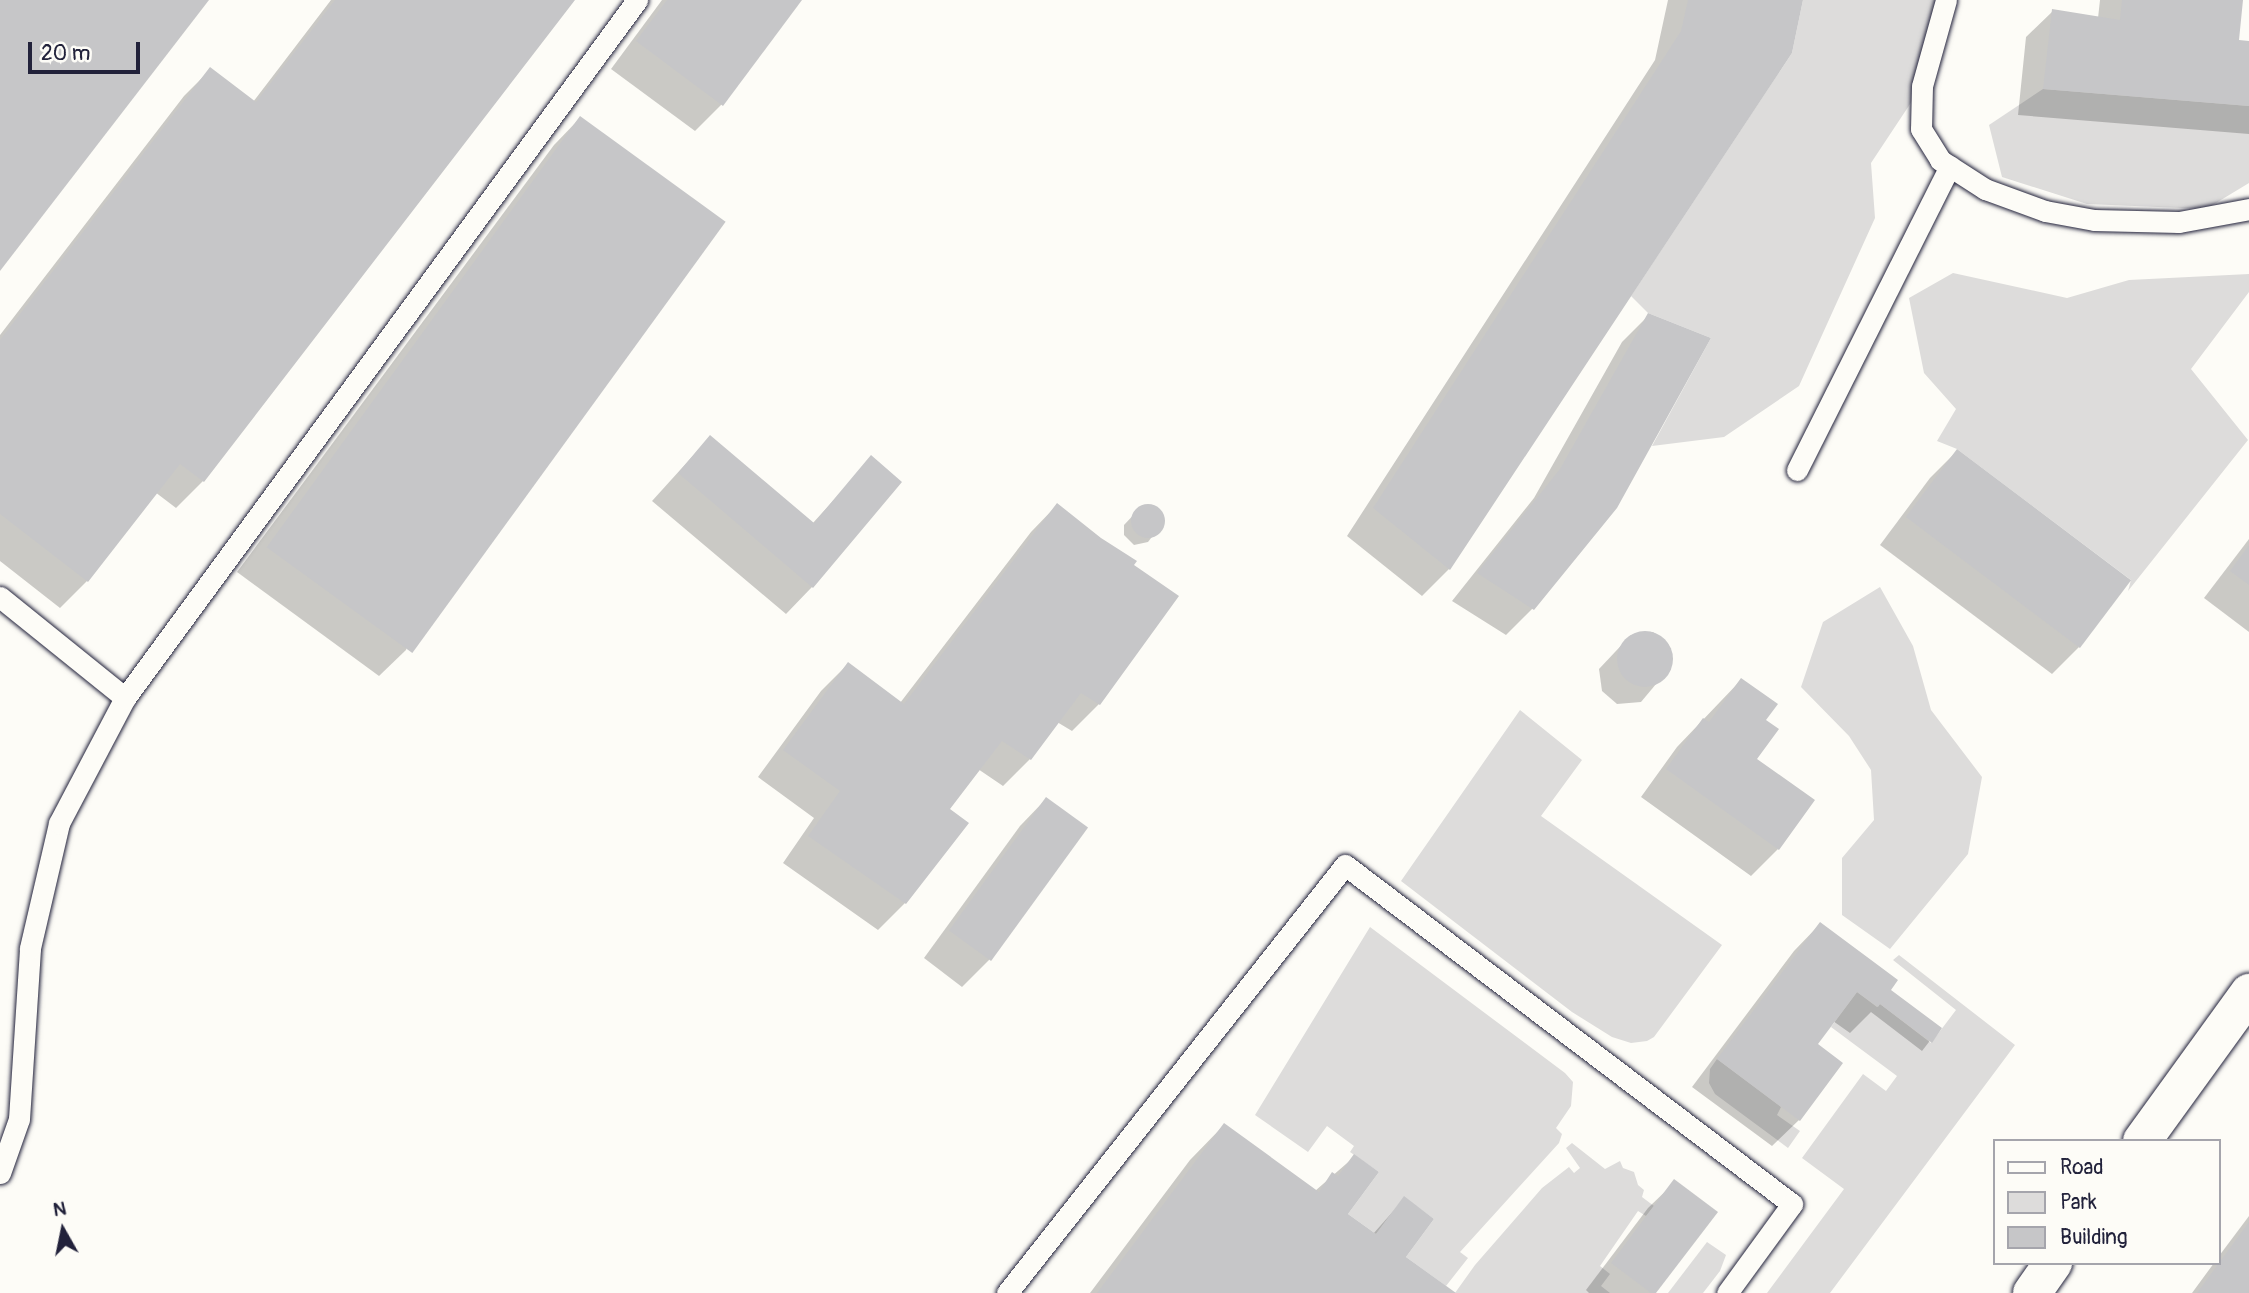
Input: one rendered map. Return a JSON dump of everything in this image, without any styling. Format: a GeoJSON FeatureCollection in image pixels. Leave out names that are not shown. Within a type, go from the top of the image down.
{"type":"FeatureCollection","features":[{"type":"Feature","properties":{"kind":"street"},"geometry":{"type":"LineString","coordinates":[[2143,1139],[2249,993]]}},
{"type":"Feature","properties":{"kind":"street"},"geometry":{"type":"LineString","coordinates":[[2032,1293],[2052,1265]]}},
{"type":"Feature","properties":{"kind":"lane"},"geometry":{"type":"LineString","coordinates":[[0,1173],[19,1119],[30,948],[59,823],[125,698],[637,0]]}},
{"type":"Feature","properties":{"kind":"lane"},"geometry":{"type":"LineString","coordinates":[[1946,0],[1922,86],[1921,129],[1940,160],[1997,193],[2045,211],[2094,220],[2179,222],[2249,209]]}},
{"type":"Feature","properties":{"kind":"lane"},"geometry":{"type":"LineString","coordinates":[[1797,470],[1950,166]]}},
{"type":"Feature","properties":{"kind":"lane"},"geometry":{"type":"LineString","coordinates":[[0,597],[125,698]]}},
{"type":"Feature","properties":{"kind":"lane"},"geometry":{"type":"LineString","coordinates":[[1007,1293],[1345,865],[1792,1204],[1727,1293]]}},
{"type":"Feature","properties":{"kind":"green space"},"geometry":{"type":"Polygon","coordinates":[[[1803,0],[1946,0],[1922,86],[1871,163],[1875,218],[1799,386],[1724,437],[1652,446],[1711,338],[1648,313],[1631,296],[1792,53],[1803,0]]]}},
{"type":"Feature","properties":{"kind":"green space"},"geometry":{"type":"Polygon","coordinates":[[[2043,89],[2249,106],[2249,183],[2206,209],[2087,204],[2002,177],[1989,125],[2043,89]]]}},
{"type":"Feature","properties":{"kind":"green space"},"geometry":{"type":"Polygon","coordinates":[[[1953,273],[2067,298],[2129,280],[2249,274],[2249,292],[2191,369],[2248,440],[2128,591],[2131,580],[1957,449],[1937,441],[1956,409],[1924,373],[1909,298],[1953,273]]]}},
{"type":"Feature","properties":{"kind":"green space"},"geometry":{"type":"Polygon","coordinates":[[[1880,587],[1913,646],[1931,710],[1982,777],[1968,854],[1890,949],[1842,915],[1842,858],[1874,820],[1871,770],[1849,736],[1801,687],[1823,622],[1880,587]]]}},
{"type":"Feature","properties":{"kind":"green space"},"geometry":{"type":"Polygon","coordinates":[[[1520,710],[1582,760],[1541,816],[1722,945],[1654,1037],[1647,1041],[1631,1043],[1612,1037],[1572,1012],[1401,881],[1520,710]]]}},
{"type":"Feature","properties":{"kind":"green space"},"geometry":{"type":"Polygon","coordinates":[[[1370,927],[1565,1073],[1573,1082],[1571,1106],[1556,1128],[1562,1134],[1559,1143],[1460,1252],[1468,1258],[1446,1286],[1406,1257],[1434,1219],[1404,1197],[1376,1234],[1348,1214],[1379,1172],[1350,1152],[1354,1146],[1327,1126],[1308,1152],[1255,1115],[1370,927]]]}},
{"type":"Feature","properties":{"kind":"green space"},"geometry":{"type":"Polygon","coordinates":[[[1899,955],[2015,1045],[1830,1293],[1767,1293],[1844,1189],[1802,1158],[1863,1074],[1886,1091],[1897,1076],[1831,1027],[1857,992],[1877,1007],[1880,1004],[1931,1043],[1956,1010],[1893,960],[1899,955]]]}},
{"type":"Feature","properties":{"kind":"green space"},"geometry":{"type":"Polygon","coordinates":[[[1717,1059],[1781,1107],[1777,1115],[1800,1131],[1788,1148],[1715,1094],[1709,1083],[1710,1069],[1717,1059]]]}},
{"type":"Feature","properties":{"kind":"green space"},"geometry":{"type":"Polygon","coordinates":[[[1572,1143],[1605,1169],[1620,1161],[1623,1168],[1634,1172],[1638,1185],[1644,1190],[1642,1197],[1654,1206],[1646,1216],[1638,1211],[1600,1266],[1610,1274],[1601,1286],[1610,1293],[1455,1293],[1475,1265],[1542,1188],[1569,1167],[1574,1173],[1580,1168],[1566,1148],[1572,1143]]]}},
{"type":"Feature","properties":{"kind":"green space"},"geometry":{"type":"Polygon","coordinates":[[[1707,1242],[1726,1255],[1720,1271],[1703,1293],[1668,1293],[1707,1242]]]}},
{"type":"Feature","properties":{"kind":"building"},"geometry":{"type":"Polygon","coordinates":[[[0,0],[209,0],[0,271],[0,0]]]}},
{"type":"Feature","properties":{"kind":"building"},"geometry":{"type":"Polygon","coordinates":[[[335,0],[575,0],[204,482],[180,464],[88,582],[0,514],[0,340],[210,67],[256,102],[335,0]]]}},
{"type":"Feature","properties":{"kind":"building"},"geometry":{"type":"Polygon","coordinates":[[[667,0],[802,0],[723,106],[636,41],[667,0]]]}},
{"type":"Feature","properties":{"kind":"building"},"geometry":{"type":"Polygon","coordinates":[[[1688,0],[1803,0],[1792,53],[1450,570],[1373,508],[1681,31],[1688,0]]]}},
{"type":"Feature","properties":{"kind":"building"},"geometry":{"type":"Polygon","coordinates":[[[2122,0],[2243,0],[2239,40],[2249,41],[2249,106],[2043,89],[2052,9],[2120,20],[2122,0]]]}},
{"type":"Feature","properties":{"kind":"building"},"geometry":{"type":"Polygon","coordinates":[[[580,116],[726,222],[412,653],[267,547],[580,116]]]}},
{"type":"Feature","properties":{"kind":"building"},"geometry":{"type":"Polygon","coordinates":[[[1648,313],[1711,338],[1617,508],[1534,610],[1477,573],[1560,469],[1648,313]]]}},
{"type":"Feature","properties":{"kind":"building"},"geometry":{"type":"Polygon","coordinates":[[[710,435],[814,523],[871,455],[902,482],[813,588],[678,473],[710,435]]]}},
{"type":"Feature","properties":{"kind":"building"},"geometry":{"type":"Polygon","coordinates":[[[1957,449],[2131,580],[2080,648],[1906,517],[1957,449]]]}},
{"type":"Feature","properties":{"kind":"building"},"geometry":{"type":"Polygon","coordinates":[[[1057,503],[1101,538],[1137,561],[1134,565],[1179,596],[1100,705],[1081,693],[1031,760],[1002,741],[950,809],[969,823],[906,904],[808,836],[840,791],[783,750],[848,662],[904,704],[1057,503]]]}},
{"type":"Feature","properties":{"kind":"building"},"geometry":{"type":"Polygon","coordinates":[[[1148,504],[1160,509],[1165,521],[1160,533],[1148,538],[1136,533],[1131,521],[1136,509],[1148,504]]]}},
{"type":"Feature","properties":{"kind":"building"},"geometry":{"type":"Polygon","coordinates":[[[2249,545],[2249,585],[2230,571],[2249,545]]]}},
{"type":"Feature","properties":{"kind":"building"},"geometry":{"type":"Polygon","coordinates":[[[1639,631],[1651,631],[1665,639],[1673,653],[1671,670],[1665,679],[1651,687],[1639,687],[1622,675],[1617,665],[1617,653],[1629,636],[1639,631]]]}},
{"type":"Feature","properties":{"kind":"building"},"geometry":{"type":"Polygon","coordinates":[[[1741,678],[1778,704],[1766,720],[1779,729],[1757,759],[1815,800],[1779,850],[1666,769],[1703,718],[1709,722],[1741,678]]]}},
{"type":"Feature","properties":{"kind":"building"},"geometry":{"type":"Polygon","coordinates":[[[1046,797],[1088,828],[991,961],[949,930],[1046,797]]]}},
{"type":"Feature","properties":{"kind":"building"},"geometry":{"type":"Polygon","coordinates":[[[1820,922],[1898,980],[1891,990],[1942,1028],[1932,1043],[1880,1004],[1878,1007],[1857,992],[1818,1044],[1843,1063],[1800,1121],[1717,1059],[1820,922]]]}},
{"type":"Feature","properties":{"kind":"building"},"geometry":{"type":"Polygon","coordinates":[[[1224,1123],[1319,1192],[1332,1172],[1338,1176],[1354,1154],[1379,1172],[1348,1214],[1376,1234],[1404,1196],[1434,1219],[1406,1257],[1456,1293],[1097,1293],[1224,1123]]]}},
{"type":"Feature","properties":{"kind":"building"},"geometry":{"type":"Polygon","coordinates":[[[1674,1179],[1718,1212],[1656,1293],[1651,1293],[1611,1263],[1674,1179]]]}},
{"type":"Feature","properties":{"kind":"building"},"geometry":{"type":"Polygon","coordinates":[[[2249,1222],[2249,1293],[2197,1293],[2218,1265],[2221,1265],[2221,1260],[2249,1222]]]}}]}
